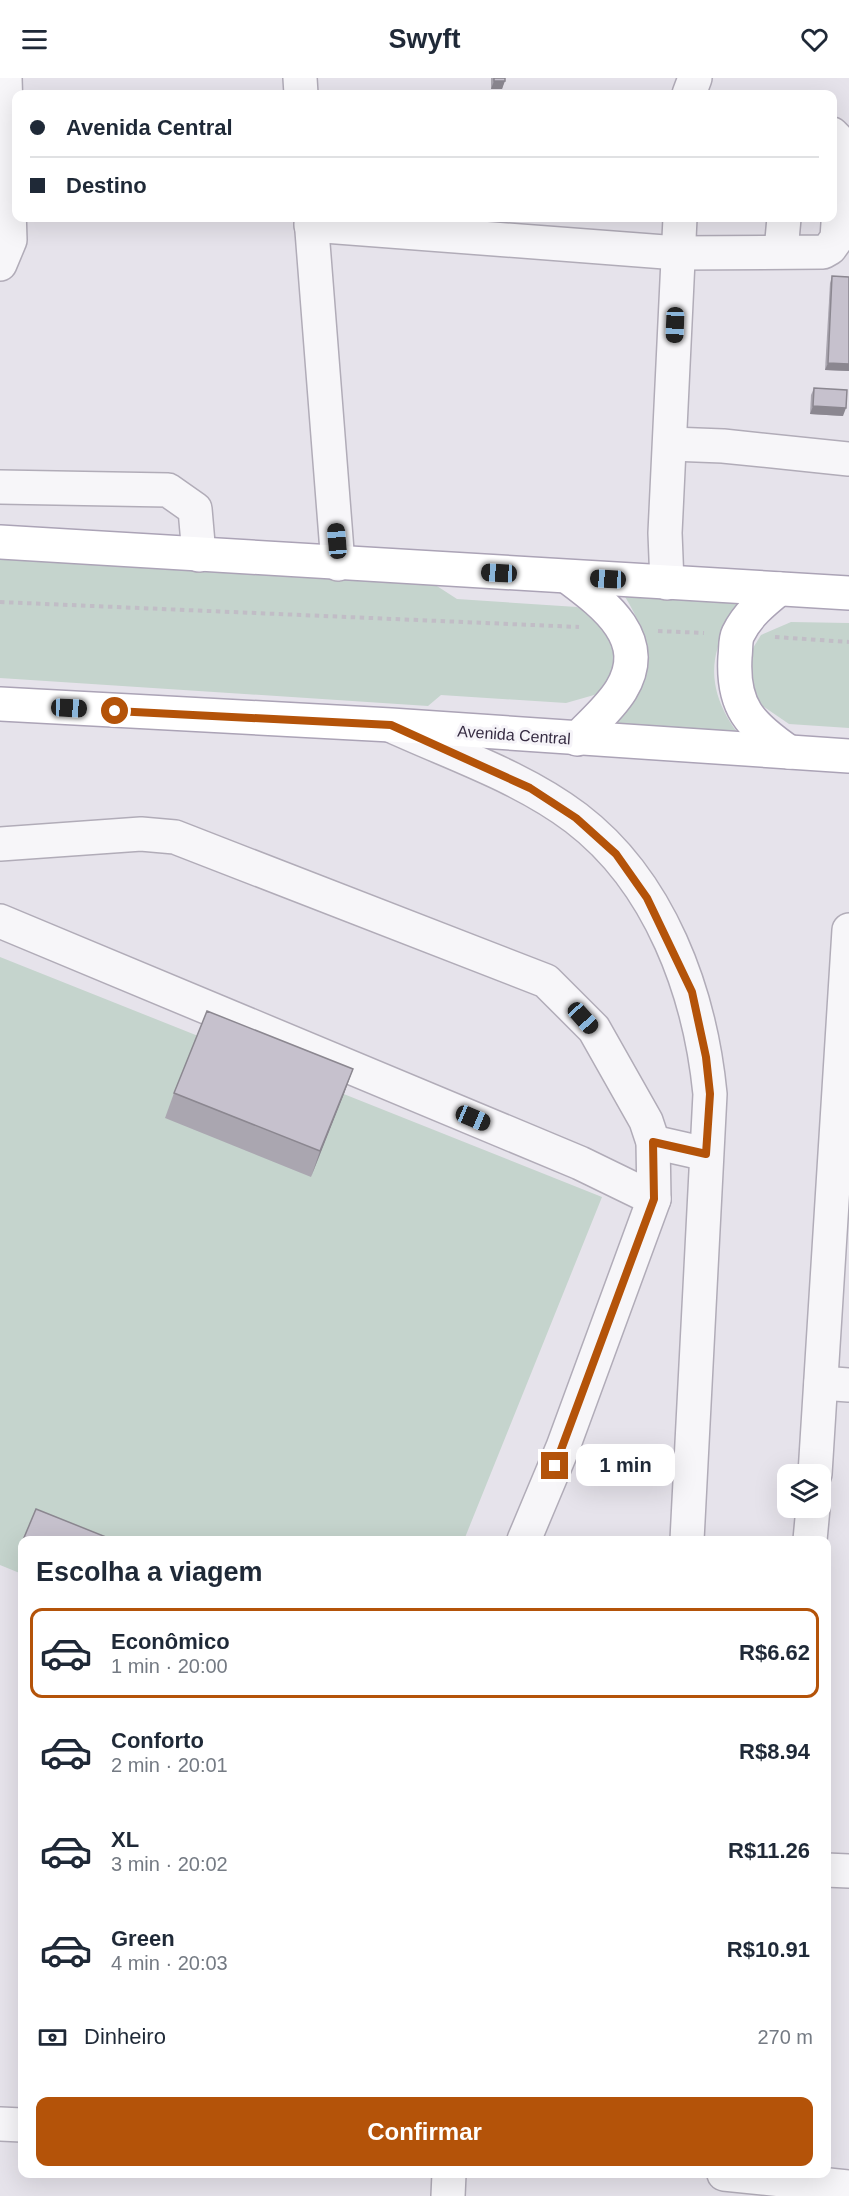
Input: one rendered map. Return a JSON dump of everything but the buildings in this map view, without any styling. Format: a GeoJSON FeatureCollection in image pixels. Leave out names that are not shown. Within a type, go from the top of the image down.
{"type":"FeatureCollection","features":[{"type":"Feature","properties":{"kind":"main road"},"geometry":{"type":"LineString","coordinates":[[0,542],[849,593]]}},
{"type":"Feature","properties":{"kind":"main road"},"geometry":{"type":"LineString","coordinates":[[568,577],[603,603],[624,628],[631,652],[621,689],[577,739]]}},
{"type":"Feature","properties":{"kind":"main road"},"geometry":{"type":"LineString","coordinates":[[778,589],[754,610],[736,635],[734,674],[742,706],[758,730],[789,752]]}},
{"type":"Feature","properties":{"kind":"main road","name":"Avenida Central"},"geometry":{"type":"LineString","coordinates":[[0,704],[391,725],[849,756]]}},
{"type":"Feature","properties":{"kind":"street"},"geometry":{"type":"LineString","coordinates":[[0,264],[10,240],[4,83]]}},
{"type":"Feature","properties":{"kind":"street"},"geometry":{"type":"LineString","coordinates":[[322,222],[678,254],[823,252],[830,248],[837,238],[843,152],[840,137]]}},
{"type":"Feature","properties":{"kind":"street"},"geometry":{"type":"LineString","coordinates":[[311,222],[338,564]]}},
{"type":"Feature","properties":{"kind":"street"},"geometry":{"type":"LineString","coordinates":[[667,583],[665,532],[671,444],[680,222]]}},
{"type":"Feature","properties":{"kind":"street"},"geometry":{"type":"LineString","coordinates":[[781,251],[784,222]]}},
{"type":"Feature","properties":{"kind":"street"},"geometry":{"type":"LineString","coordinates":[[671,444],[849,459]]}},
{"type":"Feature","properties":{"kind":"street"},"geometry":{"type":"LineString","coordinates":[[0,488],[168,490],[195,509],[199,555]]}},
{"type":"Feature","properties":{"kind":"street"},"geometry":{"type":"LineString","coordinates":[[391,725],[530,788],[576,818],[616,854],[647,898],[692,992],[706,1057],[709,1085],[687,1536]]}},
{"type":"Feature","properties":{"kind":"street"},"geometry":{"type":"LineString","coordinates":[[0,844],[141,834],[175,837],[546,981],[594,1029],[646,1121],[653,1142],[654,1199],[563,1447],[526,1536]]}},
{"type":"Feature","properties":{"kind":"street"},"geometry":{"type":"LineString","coordinates":[[0,921],[580,1162],[654,1199]]}},
{"type":"Feature","properties":{"kind":"street"},"geometry":{"type":"LineString","coordinates":[[817,1464],[835,1384],[849,930]]}},
{"type":"Feature","properties":{"kind":"street"},"geometry":{"type":"LineString","coordinates":[[653,1142],[706,1154]]}},
{"type":"Feature","properties":{"kind":"street"},"geometry":{"type":"LineString","coordinates":[[810,1536],[812,1518]]}},
{"type":"Feature","properties":{"kind":"street"},"geometry":{"type":"LineString","coordinates":[[831,1870],[849,1871]]}},
{"type":"Feature","properties":{"kind":"street"},"geometry":{"type":"LineString","coordinates":[[0,2124],[18,2126]]}},
{"type":"Feature","properties":{"kind":"street"},"geometry":{"type":"LineString","coordinates":[[448,2178],[448,2196]]}},
{"type":"Feature","properties":{"kind":"street"},"geometry":{"type":"LineString","coordinates":[[762,2178],[849,2187]]}},
{"type":"Feature","properties":{"kind":"path"},"geometry":{"type":"LineString","coordinates":[[0,602],[624,628],[849,642]]}},
{"type":"Feature","properties":{"kind":"shaded area"},"geometry":{"type":"Polygon","coordinates":[[[0,549],[423,577],[457,599],[577,607],[608,626],[617,645],[612,678],[601,693],[566,703],[441,695],[428,706],[0,678],[0,549]]]}},
{"type":"Feature","properties":{"kind":"shaded area"},"geometry":{"type":"Polygon","coordinates":[[[624,595],[745,602],[722,636],[714,665],[719,700],[737,732],[616,725],[637,691],[646,661],[642,631],[624,595]]]}},
{"type":"Feature","properties":{"kind":"shaded area"},"geometry":{"type":"Polygon","coordinates":[[[791,622],[849,623],[849,728],[789,724],[754,700],[748,686],[750,653],[761,635],[791,622]]]}},
{"type":"Feature","properties":{"kind":"shaded area"},"geometry":{"type":"Polygon","coordinates":[[[0,957],[602,1197],[466,1536],[18,1536],[18,1572],[0,1565],[0,957]]]}},
{"type":"Feature","properties":{"kind":"route"},"geometry":{"type":"LineString","coordinates":[[115,711],[391,725],[530,788],[576,818],[616,854],[647,898],[678,958],[692,992],[701,1030],[710,1094],[706,1154],[653,1142],[654,1199],[555,1466]]}}]}
